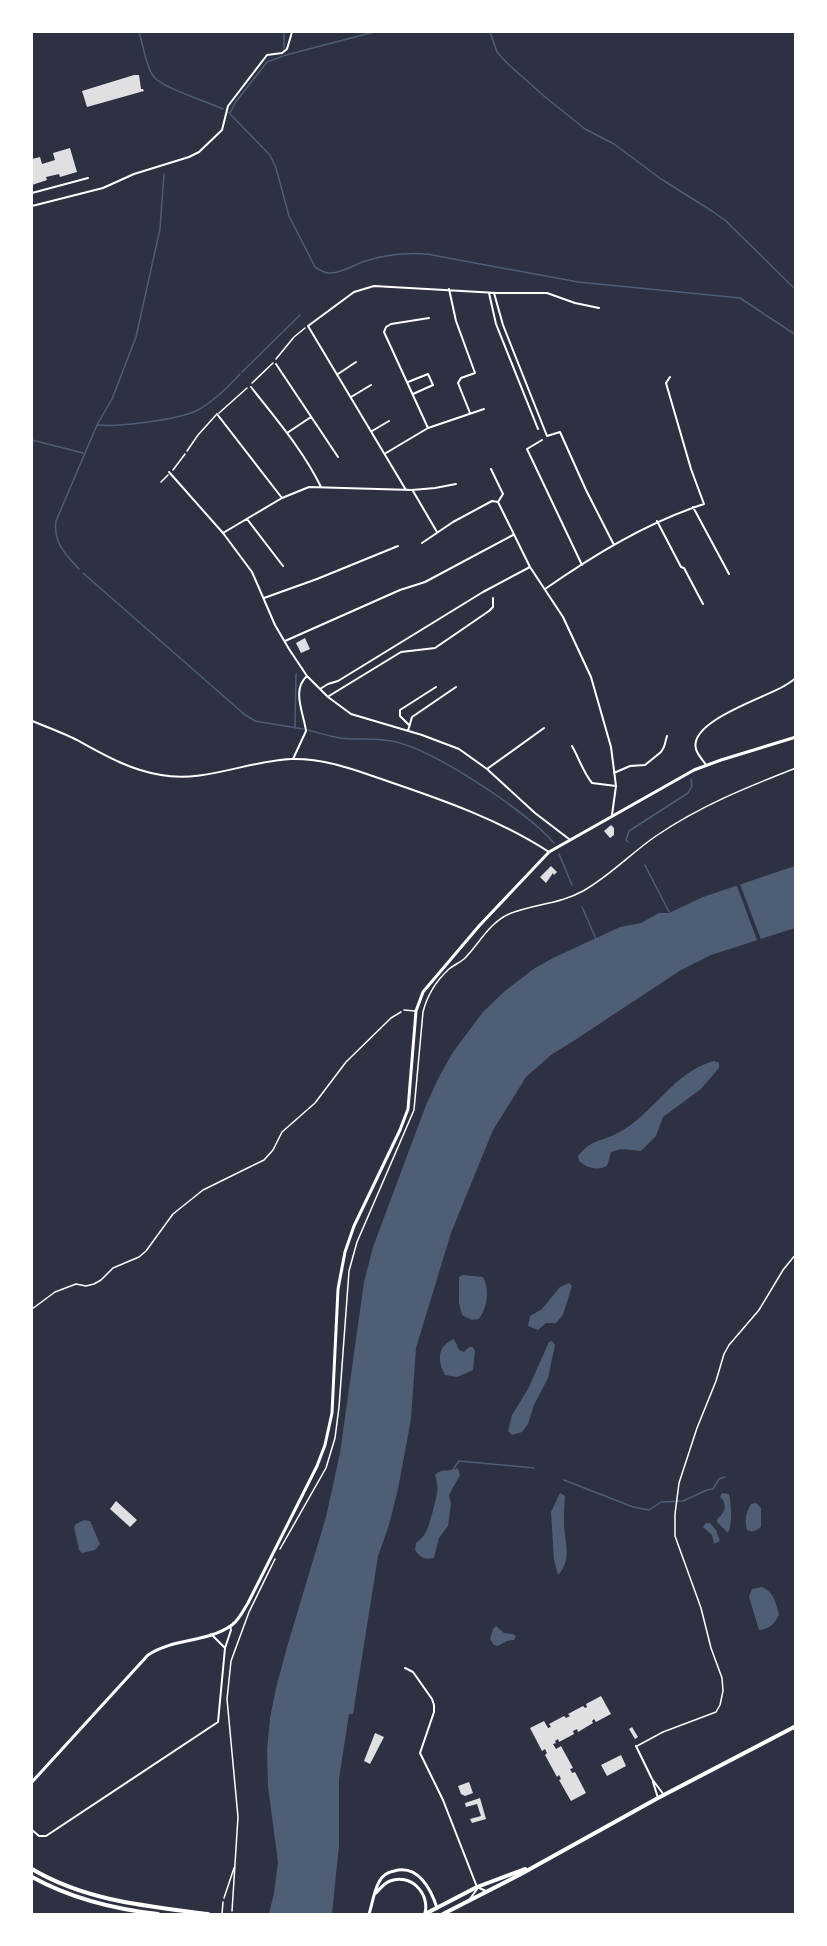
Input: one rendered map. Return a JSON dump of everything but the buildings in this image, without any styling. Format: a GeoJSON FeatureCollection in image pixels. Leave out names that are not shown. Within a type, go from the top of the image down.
{"type":"FeatureCollection","features":[{"type":"Feature","properties":{"kind":"main road"},"geometry":{"type":"LineString","coordinates":[[441,1914],[795,1726]]}},
{"type":"Feature","properties":{"kind":"main road"},"geometry":{"type":"LineString","coordinates":[[425,1914],[477,1887],[537,1865]]}},
{"type":"Feature","properties":{"kind":"main road"},"geometry":{"type":"LineString","coordinates":[[32,1869],[69,1888],[97,1897],[208,1914]]}},
{"type":"Feature","properties":{"kind":"main road"},"geometry":{"type":"LineString","coordinates":[[32,1877],[57,1890],[98,1904],[158,1914]]}},
{"type":"Feature","properties":{"kind":"street"},"geometry":{"type":"LineString","coordinates":[[32,206],[103,188],[134,174],[189,158],[199,152],[222,130],[228,106],[267,55],[282,53],[287,49],[292,32]]}},
{"type":"Feature","properties":{"kind":"street"},"geometry":{"type":"LineString","coordinates":[[32,193],[88,178]]}},
{"type":"Feature","properties":{"kind":"street"},"geometry":{"type":"LineString","coordinates":[[406,490],[308,326],[354,292],[369,287],[547,293],[575,303],[599,308]]}},
{"type":"Feature","properties":{"kind":"street"},"geometry":{"type":"LineString","coordinates":[[449,289],[456,321],[475,374],[461,378],[458,383],[470,413]]}},
{"type":"Feature","properties":{"kind":"street"},"geometry":{"type":"LineString","coordinates":[[489,292],[496,324],[538,429]]}},
{"type":"Feature","properties":{"kind":"street"},"geometry":{"type":"LineString","coordinates":[[495,293],[503,325],[547,436],[560,432],[614,545]]}},
{"type":"Feature","properties":{"kind":"street"},"geometry":{"type":"LineString","coordinates":[[428,428],[385,337],[384,330],[391,324],[429,318]]}},
{"type":"Feature","properties":{"kind":"street"},"geometry":{"type":"LineString","coordinates":[[338,374],[356,362]]}},
{"type":"Feature","properties":{"kind":"street"},"geometry":{"type":"LineString","coordinates":[[276,364],[338,457]]}},
{"type":"Feature","properties":{"kind":"street"},"geometry":{"type":"LineString","coordinates":[[408,382],[428,374],[433,385],[413,394]]}},
{"type":"Feature","properties":{"kind":"street"},"geometry":{"type":"LineString","coordinates":[[545,589],[614,545],[657,521],[704,504],[691,469],[666,383],[670,377]]}},
{"type":"Feature","properties":{"kind":"street"},"geometry":{"type":"LineString","coordinates":[[351,397],[371,385]]}},
{"type":"Feature","properties":{"kind":"street"},"geometry":{"type":"LineString","coordinates":[[251,387],[287,433],[321,487]]}},
{"type":"Feature","properties":{"kind":"street"},"geometry":{"type":"LineString","coordinates":[[385,453],[428,428],[484,409]]}},
{"type":"Feature","properties":{"kind":"street"},"geometry":{"type":"LineString","coordinates":[[217,414],[282,498]]}},
{"type":"Feature","properties":{"kind":"street"},"geometry":{"type":"LineString","coordinates":[[287,433],[311,417]]}},
{"type":"Feature","properties":{"kind":"street"},"geometry":{"type":"LineString","coordinates":[[372,431],[389,421]]}},
{"type":"Feature","properties":{"kind":"street"},"geometry":{"type":"LineString","coordinates":[[542,440],[527,449],[582,565]]}},
{"type":"Feature","properties":{"kind":"street"},"geometry":{"type":"LineString","coordinates":[[491,469],[503,494],[498,502]]}},
{"type":"Feature","properties":{"kind":"street"},"geometry":{"type":"LineString","coordinates":[[170,472],[223,533],[256,577],[275,625],[307,676],[328,697],[351,714],[459,749],[487,769],[535,813],[569,839]]}},
{"type":"Feature","properties":{"kind":"street"},"geometry":{"type":"LineString","coordinates":[[223,533],[282,498],[309,487],[412,490],[456,484]]}},
{"type":"Feature","properties":{"kind":"street"},"geometry":{"type":"LineString","coordinates":[[412,490],[436,532]]}},
{"type":"Feature","properties":{"kind":"street"},"geometry":{"type":"LineString","coordinates":[[422,543],[436,532],[492,501],[498,502]]}},
{"type":"Feature","properties":{"kind":"street"},"geometry":{"type":"LineString","coordinates":[[498,502],[530,567],[563,617],[591,676],[611,747],[616,786],[612,815]]}},
{"type":"Feature","properties":{"kind":"street"},"geometry":{"type":"LineString","coordinates":[[693,507],[729,574]]}},
{"type":"Feature","properties":{"kind":"street"},"geometry":{"type":"LineString","coordinates":[[246,519],[283,566]]}},
{"type":"Feature","properties":{"kind":"street"},"geometry":{"type":"LineString","coordinates":[[657,521],[703,604]]}},
{"type":"Feature","properties":{"kind":"street"},"geometry":{"type":"LineString","coordinates":[[285,641],[400,590],[425,582],[513,534]]}},
{"type":"Feature","properties":{"kind":"street"},"geometry":{"type":"LineString","coordinates":[[264,598],[318,579],[398,546]]}},
{"type":"Feature","properties":{"kind":"street"},"geometry":{"type":"LineString","coordinates":[[320,689],[338,681],[483,592],[530,567]]}},
{"type":"Feature","properties":{"kind":"street"},"geometry":{"type":"LineString","coordinates":[[328,697],[401,652],[435,648],[489,612],[493,607],[493,598]]}},
{"type":"Feature","properties":{"kind":"street"},"geometry":{"type":"LineString","coordinates":[[293,759],[306,731],[300,711],[300,697],[302,681],[307,676]]}},
{"type":"Feature","properties":{"kind":"street"},"geometry":{"type":"LineString","coordinates":[[706,765],[696,749],[699,735],[722,716],[784,687],[795,678]]}},
{"type":"Feature","properties":{"kind":"street"},"geometry":{"type":"LineString","coordinates":[[409,725],[400,716],[400,710],[436,687]]}},
{"type":"Feature","properties":{"kind":"street"},"geometry":{"type":"LineString","coordinates":[[408,731],[412,717],[456,687]]}},
{"type":"Feature","properties":{"kind":"street"},"geometry":{"type":"LineString","coordinates":[[32,721],[76,739],[118,762],[160,775],[192,776],[257,763],[293,759],[330,762],[454,805],[510,829],[549,852]]}},
{"type":"Feature","properties":{"kind":"street"},"geometry":{"type":"LineString","coordinates":[[487,769],[544,728]]}},
{"type":"Feature","properties":{"kind":"street"},"geometry":{"type":"LineString","coordinates":[[614,773],[630,766],[645,765],[661,752],[667,736]]}},
{"type":"Feature","properties":{"kind":"street"},"geometry":{"type":"LineString","coordinates":[[32,1782],[148,1655],[162,1647],[211,1634],[230,1626],[237,1620],[248,1603],[317,1466],[325,1445],[333,1405],[339,1280],[345,1252],[354,1226],[408,1109],[416,1011],[419,998],[431,981],[480,924],[549,852],[612,815],[706,765],[795,737]]}},
{"type":"Feature","properties":{"kind":"street"},"geometry":{"type":"LineString","coordinates":[[572,746],[583,765],[585,774],[592,783],[616,786]]}},
{"type":"Feature","properties":{"kind":"street"},"geometry":{"type":"LineString","coordinates":[[32,1830],[39,1836],[46,1836],[218,1722],[225,1648],[231,1630],[230,1626]]}},
{"type":"Feature","properties":{"kind":"street"},"geometry":{"type":"LineString","coordinates":[[211,1634],[225,1648]]}},
{"type":"Feature","properties":{"kind":"street"},"geometry":{"type":"LineString","coordinates":[[405,1668],[413,1672],[432,1699],[434,1712],[420,1753],[443,1800],[477,1887],[488,1891]]}},
{"type":"Feature","properties":{"kind":"street"},"geometry":{"type":"LineString","coordinates":[[636,1746],[652,1779],[658,1798]]}},
{"type":"Feature","properties":{"kind":"street"},"geometry":{"type":"LineString","coordinates":[[652,1779],[664,1795]]}},
{"type":"Feature","properties":{"kind":"street"},"geometry":{"type":"LineString","coordinates":[[369,1914],[378,1884],[386,1875],[397,1870],[406,1870],[423,1881],[441,1914]]}},
{"type":"Feature","properties":{"kind":"street"},"geometry":{"type":"LineString","coordinates":[[376,1893],[390,1881],[401,1879],[409,1881],[419,1888],[424,1896],[425,1914]]}},
{"type":"Feature","properties":{"kind":"street"},"geometry":{"type":"LineString","coordinates":[[468,1901],[477,1887]]}},
{"type":"Feature","properties":{"kind":"lane"},"geometry":{"type":"LineString","coordinates":[[187,451],[217,414]]}},
{"type":"Feature","properties":{"kind":"lane"},"geometry":{"type":"LineString","coordinates":[[404,1010],[416,1011]]}},
{"type":"Feature","properties":{"kind":"lane"},"geometry":{"type":"LineString","coordinates":[[636,1746],[663,1731],[716,1712],[720,1705],[723,1691],[722,1678],[711,1648],[701,1608],[675,1536],[679,1483],[724,1354],[759,1310],[795,1254]]}},
{"type":"Feature","properties":{"kind":"lane"},"geometry":{"type":"LineString","coordinates":[[222,1914],[223,1902]]}},
{"type":"Feature","properties":{"kind":"path"},"geometry":{"type":"LineString","coordinates":[[217,414],[263,373],[294,337],[308,326]]}},
{"type":"Feature","properties":{"kind":"path"},"geometry":{"type":"LineString","coordinates":[[161,482],[187,451]]}},
{"type":"Feature","properties":{"kind":"path"},"geometry":{"type":"LineString","coordinates":[[279,1550],[326,1468],[335,1438],[349,1271],[357,1242],[414,1110],[426,1001],[448,970],[464,959],[494,924],[518,911],[570,897],[582,891],[596,883],[654,837],[699,810],[732,793],[795,768]]}},
{"type":"Feature","properties":{"kind":"path"},"geometry":{"type":"LineString","coordinates":[[32,1309],[55,1292],[76,1284],[86,1286],[94,1284],[113,1268],[140,1257],[173,1214],[203,1190],[264,1160],[273,1150],[282,1132],[315,1103],[346,1062],[391,1018],[404,1010]]}},
{"type":"Feature","properties":{"kind":"path"},"geometry":{"type":"LineString","coordinates":[[232,1911],[238,1807],[227,1699],[231,1661],[249,1612],[275,1560]]}},
{"type":"Feature","properties":{"kind":"path"},"geometry":{"type":"LineString","coordinates":[[223,1902],[235,1868]]}},
{"type":"Feature","properties":{"kind":"water"},"geometry":{"type":"Polygon","coordinates":[[[795,866],[795,928],[711,955],[681,970],[551,1055],[526,1077],[493,1130],[451,1233],[416,1348],[411,1419],[398,1489],[378,1556],[353,1714],[349,1714],[339,1779],[339,1845],[332,1914],[269,1914],[278,1862],[268,1787],[267,1750],[276,1688],[326,1517],[340,1453],[364,1282],[373,1247],[426,1105],[439,1077],[453,1052],[483,1012],[506,990],[535,968],[620,927],[641,923],[659,913],[669,913],[703,897],[795,866]]]}},
{"type":"Feature","properties":{"kind":"water"},"geometry":{"type":"Polygon","coordinates":[[[714,1061],[719,1063],[719,1068],[701,1089],[663,1117],[656,1136],[641,1151],[621,1149],[611,1152],[607,1166],[600,1168],[589,1167],[579,1161],[578,1156],[588,1146],[631,1125],[687,1074],[714,1061]]]}},
{"type":"Feature","properties":{"kind":"water"},"geometry":{"type":"Polygon","coordinates":[[[463,1275],[483,1277],[485,1282],[487,1298],[479,1319],[472,1320],[462,1315],[459,1303],[459,1277],[463,1275]]]}},
{"type":"Feature","properties":{"kind":"water"},"geometry":{"type":"Polygon","coordinates":[[[569,1283],[572,1286],[563,1315],[556,1323],[546,1323],[538,1330],[528,1326],[530,1316],[542,1309],[560,1287],[569,1283]]]}},
{"type":"Feature","properties":{"kind":"water"},"geometry":{"type":"Polygon","coordinates":[[[454,1339],[459,1350],[464,1352],[469,1347],[473,1347],[475,1351],[473,1370],[457,1377],[445,1375],[440,1359],[444,1346],[454,1339]]]}},
{"type":"Feature","properties":{"kind":"water"},"geometry":{"type":"Polygon","coordinates":[[[552,1341],[555,1345],[548,1378],[534,1405],[528,1424],[522,1432],[512,1435],[508,1431],[512,1415],[528,1389],[549,1342],[552,1341]]]}},
{"type":"Feature","properties":{"kind":"water"},"geometry":{"type":"Polygon","coordinates":[[[458,1468],[460,1475],[449,1495],[451,1504],[448,1526],[439,1538],[434,1558],[423,1558],[415,1550],[416,1543],[425,1533],[432,1514],[437,1490],[435,1475],[458,1468]]]}},
{"type":"Feature","properties":{"kind":"water"},"geometry":{"type":"Polygon","coordinates":[[[560,1493],[565,1496],[564,1525],[567,1552],[565,1564],[558,1575],[554,1560],[551,1512],[560,1493]]]}},
{"type":"Feature","properties":{"kind":"water"},"geometry":{"type":"Polygon","coordinates":[[[722,1493],[729,1494],[730,1498],[731,1519],[728,1533],[717,1522],[724,1508],[720,1497],[722,1493]]]}},
{"type":"Feature","properties":{"kind":"water"},"geometry":{"type":"Polygon","coordinates":[[[756,1503],[761,1508],[761,1527],[756,1530],[747,1530],[748,1510],[751,1504],[756,1503]]]}},
{"type":"Feature","properties":{"kind":"water"},"geometry":{"type":"Polygon","coordinates":[[[84,1520],[90,1521],[100,1544],[95,1550],[82,1553],[79,1550],[74,1527],[84,1520]]]}},
{"type":"Feature","properties":{"kind":"water"},"geometry":{"type":"Polygon","coordinates":[[[706,1523],[710,1523],[716,1530],[720,1541],[714,1544],[712,1535],[703,1527],[706,1523]]]}},
{"type":"Feature","properties":{"kind":"water"},"geometry":{"type":"Polygon","coordinates":[[[762,1587],[772,1595],[779,1615],[771,1626],[759,1630],[749,1597],[752,1589],[762,1587]]]}},
{"type":"Feature","properties":{"kind":"water"},"geometry":{"type":"Polygon","coordinates":[[[496,1626],[504,1633],[516,1636],[514,1640],[498,1646],[494,1645],[490,1639],[496,1626]]]}},
{"type":"Feature","properties":{"kind":"pier"},"geometry":{"type":"Polygon","coordinates":[[[739,882],[762,942],[758,943],[736,883],[739,882]]]}},
{"type":"Feature","properties":{"kind":"waterway"},"geometry":{"type":"LineString","coordinates":[[139,32],[147,62],[154,77],[176,90],[223,109]]}},
{"type":"Feature","properties":{"kind":"waterway"},"geometry":{"type":"LineString","coordinates":[[284,32],[284,48]]}},
{"type":"Feature","properties":{"kind":"waterway"},"geometry":{"type":"LineString","coordinates":[[230,113],[235,103],[267,62],[374,32]]}},
{"type":"Feature","properties":{"kind":"waterway"},"geometry":{"type":"LineString","coordinates":[[490,32],[497,52],[544,96],[585,129],[614,144],[661,179],[726,221],[796,290]]}},
{"type":"Feature","properties":{"kind":"waterway"},"geometry":{"type":"LineString","coordinates":[[228,112],[270,155],[276,168],[289,216],[315,267],[325,272],[340,271],[386,256],[427,254],[578,282],[740,298],[796,335]]}},
{"type":"Feature","properties":{"kind":"waterway"},"geometry":{"type":"LineString","coordinates":[[79,569],[59,542],[56,521],[97,425],[112,399],[136,337],[160,229],[164,174]]}},
{"type":"Feature","properties":{"kind":"waterway"},"geometry":{"type":"LineString","coordinates":[[242,372],[300,315]]}},
{"type":"Feature","properties":{"kind":"waterway"},"geometry":{"type":"LineString","coordinates":[[97,425],[149,422],[189,414],[209,403],[240,374]]}},
{"type":"Feature","properties":{"kind":"waterway"},"geometry":{"type":"LineString","coordinates":[[32,440],[83,453]]}},
{"type":"Feature","properties":{"kind":"waterway"},"geometry":{"type":"LineString","coordinates":[[83,573],[244,714],[255,721],[303,729]]}},
{"type":"Feature","properties":{"kind":"waterway"},"geometry":{"type":"LineString","coordinates":[[295,727],[296,674]]}},
{"type":"Feature","properties":{"kind":"waterway"},"geometry":{"type":"LineString","coordinates":[[308,730],[340,738],[391,741],[429,755],[501,799],[554,843]]}},
{"type":"Feature","properties":{"kind":"waterway"},"geometry":{"type":"LineString","coordinates":[[628,842],[626,840],[629,831],[688,793],[692,786],[691,779]]}},
{"type":"Feature","properties":{"kind":"waterway"},"geometry":{"type":"LineString","coordinates":[[559,854],[572,885]]}},
{"type":"Feature","properties":{"kind":"waterway"},"geometry":{"type":"LineString","coordinates":[[645,865],[669,912]]}},
{"type":"Feature","properties":{"kind":"waterway"},"geometry":{"type":"LineString","coordinates":[[582,907],[596,939]]}},
{"type":"Feature","properties":{"kind":"waterway"},"geometry":{"type":"LineString","coordinates":[[452,1471],[459,1461],[534,1468]]}},
{"type":"Feature","properties":{"kind":"waterway"},"geometry":{"type":"LineString","coordinates":[[564,1480],[633,1507],[649,1510],[661,1502],[683,1501],[713,1489],[719,1479],[725,1477]]}}]}
